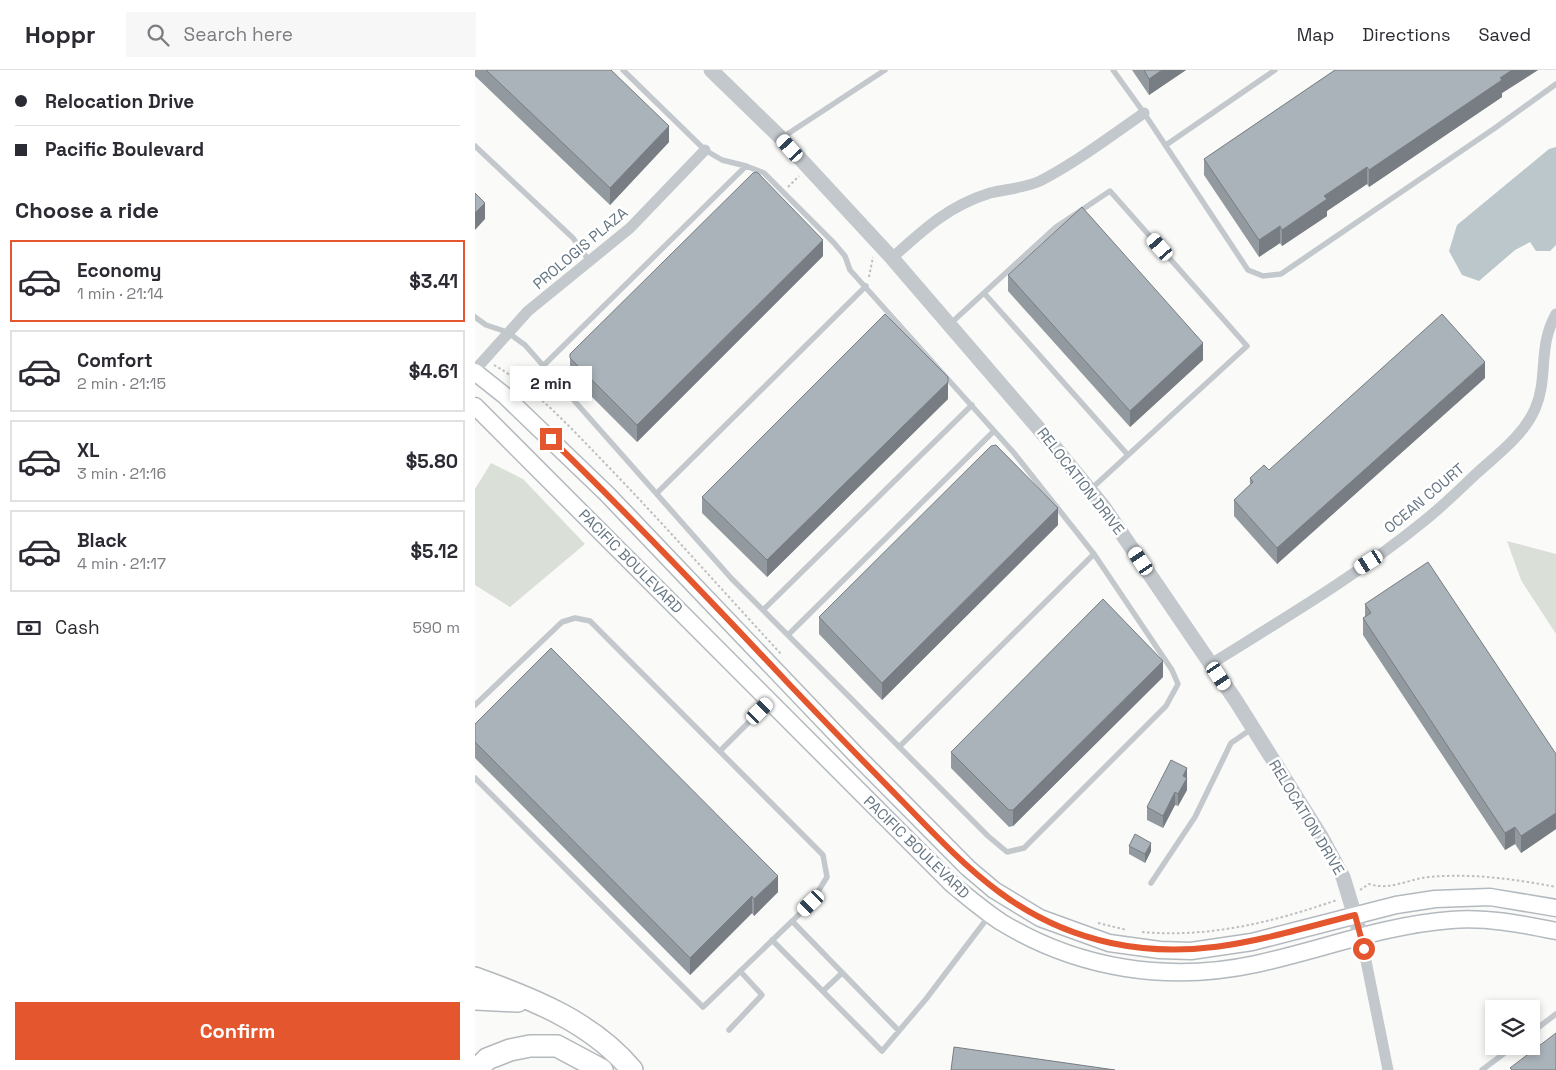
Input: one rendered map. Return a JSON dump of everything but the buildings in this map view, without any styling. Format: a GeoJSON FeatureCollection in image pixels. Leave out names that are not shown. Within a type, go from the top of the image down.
{"type":"FeatureCollection","features":[{"type":"Feature","properties":{"kind":"highway"},"geometry":{"type":"LineString","coordinates":[[475,978],[582,1025],[620,1056],[632,1070]]}},
{"type":"Feature","properties":{"kind":"highway"},"geometry":{"type":"LineString","coordinates":[[475,999],[508,999],[547,1008]]}},
{"type":"Feature","properties":{"kind":"highway"},"geometry":{"type":"LineString","coordinates":[[477,1070],[487,1059],[509,1050],[530,1046],[557,1046],[602,1070]]}},
{"type":"Feature","properties":{"kind":"main road","name":"PACIFIC BOULEVARD"},"geometry":{"type":"LineString","coordinates":[[475,371],[504,394],[607,494],[860,759],[968,868],[994,890],[1021,908],[1066,929],[1109,942],[1160,950],[1191,951],[1252,942],[1396,905],[1459,897],[1490,897],[1556,908]]}},
{"type":"Feature","properties":{"kind":"main road","name":"PACIFIC BOULEVARD"},"geometry":{"type":"LineString","coordinates":[[475,406],[953,885],[990,914],[1027,936],[1069,955],[1115,967],[1147,972],[1185,973],[1256,964],[1361,936],[1451,920],[1502,922],[1556,931]]}},
{"type":"Feature","properties":{"kind":"street","name":"RELOCATION DRIVE"},"geometry":{"type":"LineString","coordinates":[[711,70],[781,138],[892,258],[1089,490],[1132,548],[1211,664],[1337,863],[1361,936],[1388,1070]]}},
{"type":"Feature","properties":{"kind":"street"},"geometry":{"type":"LineString","coordinates":[[892,258],[939,216],[964,203],[989,194],[1040,181],[1090,151],[1144,113]]}},
{"type":"Feature","properties":{"kind":"street","name":"PROLOGIS PLAZA"},"geometry":{"type":"LineString","coordinates":[[475,371],[528,310],[630,228],[705,150]]}},
{"type":"Feature","properties":{"kind":"street","name":"OCEAN COURT"},"geometry":{"type":"LineString","coordinates":[[1211,664],[1369,562],[1424,521],[1518,436],[1535,409],[1542,384],[1543,354],[1548,328],[1556,314]]}},
{"type":"Feature","properties":{"kind":"lane"},"geometry":{"type":"LineString","coordinates":[[475,317],[486,325],[507,332],[525,345],[731,578],[988,836],[1007,852],[1023,848],[1166,706],[1178,684],[1172,670],[1093,554],[994,431],[850,270],[845,256],[834,243],[764,174],[746,166],[722,160],[705,150],[623,70]]}},
{"type":"Feature","properties":{"kind":"lane"},"geometry":{"type":"LineString","coordinates":[[781,138],[885,70]]}},
{"type":"Feature","properties":{"kind":"lane"},"geometry":{"type":"LineString","coordinates":[[1113,70],[1166,145],[1248,270],[1263,276],[1281,274],[1495,128],[1556,84]]}},
{"type":"Feature","properties":{"kind":"lane"},"geometry":{"type":"LineString","coordinates":[[1166,145],[1275,70]]}},
{"type":"Feature","properties":{"kind":"lane"},"geometry":{"type":"LineString","coordinates":[[475,146],[573,238],[590,262]]}},
{"type":"Feature","properties":{"kind":"lane"},"geometry":{"type":"LineString","coordinates":[[543,365],[746,166]]}},
{"type":"Feature","properties":{"kind":"lane"},"geometry":{"type":"LineString","coordinates":[[949,325],[1056,227],[1111,191],[1247,346],[1089,490]]}},
{"type":"Feature","properties":{"kind":"lane"},"geometry":{"type":"LineString","coordinates":[[657,493],[866,286]]}},
{"type":"Feature","properties":{"kind":"lane"},"geometry":{"type":"LineString","coordinates":[[984,293],[1128,455]]}},
{"type":"Feature","properties":{"kind":"lane"},"geometry":{"type":"LineString","coordinates":[[763,610],[972,406]]}},
{"type":"Feature","properties":{"kind":"lane"},"geometry":{"type":"LineString","coordinates":[[788,635],[994,431]]}},
{"type":"Feature","properties":{"kind":"lane"},"geometry":{"type":"LineString","coordinates":[[899,747],[1093,554]]}},
{"type":"Feature","properties":{"kind":"lane"},"geometry":{"type":"LineString","coordinates":[[475,705],[562,622],[575,618],[590,621],[721,750],[823,855],[827,878],[811,903],[703,1007],[475,778]]}},
{"type":"Feature","properties":{"kind":"lane"},"geometry":{"type":"LineString","coordinates":[[721,750],[770,701]]}},
{"type":"Feature","properties":{"kind":"lane"},"geometry":{"type":"LineString","coordinates":[[1151,883],[1195,817],[1231,743],[1253,728]]}},
{"type":"Feature","properties":{"kind":"lane"},"geometry":{"type":"LineString","coordinates":[[772,940],[882,1051],[926,999],[990,914]]}},
{"type":"Feature","properties":{"kind":"lane"},"geometry":{"type":"LineString","coordinates":[[792,921],[899,1031]]}},
{"type":"Feature","properties":{"kind":"lane"},"geometry":{"type":"LineString","coordinates":[[729,1030],[762,995],[740,971]]}},
{"type":"Feature","properties":{"kind":"lane"},"geometry":{"type":"LineString","coordinates":[[823,991],[842,973]]}},
{"type":"Feature","properties":{"kind":"lane"},"geometry":{"type":"LineString","coordinates":[[1540,1026],[1556,1014]]}},
{"type":"Feature","properties":{"kind":"lane"},"geometry":{"type":"LineString","coordinates":[[1482,1070],[1502,1055]]}},
{"type":"Feature","properties":{"kind":"path"},"geometry":{"type":"LineString","coordinates":[[783,192],[808,168]]}},
{"type":"Feature","properties":{"kind":"path"},"geometry":{"type":"LineString","coordinates":[[866,286],[873,256],[880,247]]}},
{"type":"Feature","properties":{"kind":"path"},"geometry":{"type":"LineString","coordinates":[[499,368],[514,376],[565,422],[629,488],[787,661]]}},
{"type":"Feature","properties":{"kind":"path"},"geometry":{"type":"LineString","coordinates":[[1140,932],[1173,935],[1248,927],[1300,914],[1349,896],[1369,884],[1381,888],[1429,877],[1494,878],[1556,887]]}},
{"type":"Feature","properties":{"kind":"path"},"geometry":{"type":"LineString","coordinates":[[1098,923],[1132,931]]}},
{"type":"Feature","properties":{"kind":"shaded area"},"geometry":{"type":"Polygon","coordinates":[[[1556,147],[1556,245],[1550,251],[1536,251],[1530,242],[1515,250],[1479,281],[1462,275],[1449,251],[1457,225],[1549,149],[1556,147]]]}},
{"type":"Feature","properties":{"kind":"shaded area"},"geometry":{"type":"Polygon","coordinates":[[[491,463],[523,479],[585,544],[510,607],[475,585],[475,489],[491,463]]]}},
{"type":"Feature","properties":{"kind":"shaded area"},"geometry":{"type":"Polygon","coordinates":[[[1507,541],[1556,554],[1556,634],[1521,580],[1507,541]]]}},
{"type":"Feature","properties":{"kind":"route"},"geometry":{"type":"LineString","coordinates":[[551,439],[607,494],[860,759],[968,868],[994,890],[1021,908],[1066,929],[1109,942],[1160,950],[1191,951],[1252,942],[1355,915],[1364,949]]}}]}
